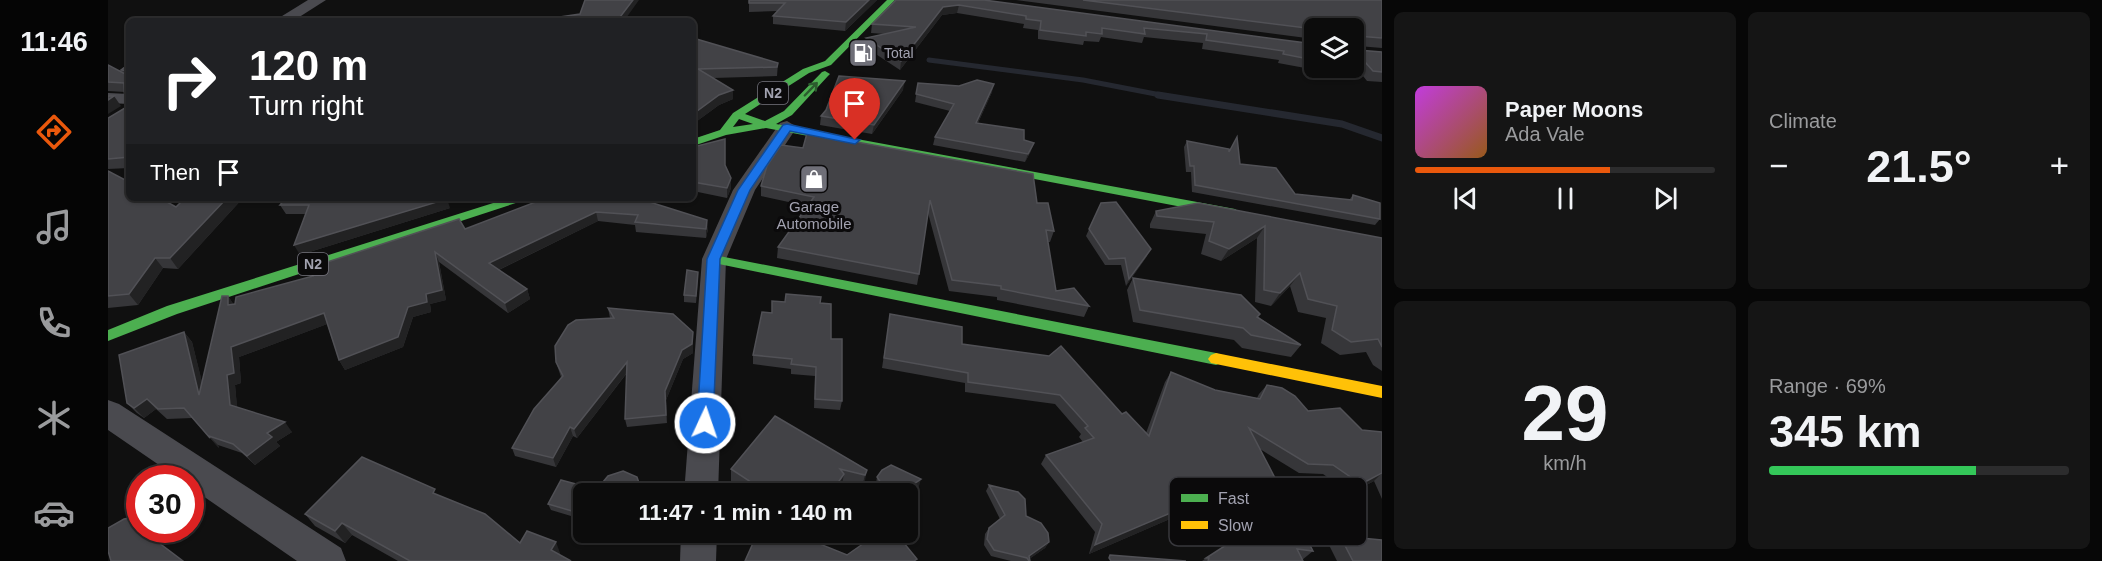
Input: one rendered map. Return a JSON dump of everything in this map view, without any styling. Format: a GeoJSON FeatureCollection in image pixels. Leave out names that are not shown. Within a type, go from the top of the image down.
{"type":"FeatureCollection","features":[{"type":"Feature","properties":{"kind":"main road","name":"N2"},"geometry":{"type":"LineString","coordinates":[[724,132],[737,115],[806,71],[828,63],[891,0]]}},
{"type":"Feature","properties":{"kind":"main road","name":"N2"},"geometry":{"type":"LineString","coordinates":[[696,141],[724,132],[776,126],[824,76],[829,68],[828,63]]}},
{"type":"Feature","properties":{"kind":"main road"},"geometry":{"type":"LineString","coordinates":[[737,115],[776,126],[1252,216]]}},
{"type":"Feature","properties":{"kind":"main road","name":"N2"},"geometry":{"type":"LineString","coordinates":[[108,336],[172,310],[512,201]]}},
{"type":"Feature","properties":{"kind":"main road"},"geometry":{"type":"LineString","coordinates":[[714,259],[1382,392]]}},
{"type":"Feature","properties":{"kind":"street"},"geometry":{"type":"LineString","coordinates":[[287,18],[319,0]]}},
{"type":"Feature","properties":{"kind":"street"},"geometry":{"type":"LineString","coordinates":[[108,98],[126,99]]}},
{"type":"Feature","properties":{"kind":"street"},"geometry":{"type":"LineString","coordinates":[[702,483],[714,259],[744,190],[776,126]]}},
{"type":"Feature","properties":{"kind":"street"},"geometry":{"type":"LineString","coordinates":[[108,413],[327,561]]}},
{"type":"Feature","properties":{"kind":"street"},"geometry":{"type":"LineString","coordinates":[[698,561],[699,543]]}},
{"type":"Feature","properties":{"kind":"building"},"geometry":{"type":"Polygon","coordinates":[[[585,0],[633,0],[619,18],[553,18],[580,14],[585,0]]]}},
{"type":"Feature","properties":{"kind":"building"},"geometry":{"type":"Polygon","coordinates":[[[749,0],[869,0],[846,22],[773,16],[785,3],[749,3],[749,0]]]}},
{"type":"Feature","properties":{"kind":"building"},"geometry":{"type":"Polygon","coordinates":[[[896,0],[984,0],[1304,43],[1304,58],[1283,54],[1284,51],[1206,40],[1207,34],[1144,28],[1145,34],[1102,28],[1102,34],[1086,32],[1086,36],[1040,30],[1041,21],[1026,19],[1026,16],[959,5],[943,7],[901,61],[866,38],[916,27],[872,24],[896,0]]]}},
{"type":"Feature","properties":{"kind":"building"},"geometry":{"type":"Polygon","coordinates":[[[1083,0],[1382,0],[1382,38],[1364,37],[1364,18],[1304,18],[1304,28],[1083,0]]]}},
{"type":"Feature","properties":{"kind":"building"},"geometry":{"type":"Polygon","coordinates":[[[696,39],[778,63],[777,67],[698,69],[733,90],[719,95],[696,112],[696,39]]]}},
{"type":"Feature","properties":{"kind":"building"},"geometry":{"type":"Polygon","coordinates":[[[1364,50],[1382,52],[1382,72],[1373,71],[1365,62],[1364,50]]]}},
{"type":"Feature","properties":{"kind":"building"},"geometry":{"type":"Polygon","coordinates":[[[108,65],[126,74],[126,157],[108,159],[108,118],[125,108],[124,83],[108,82],[108,65]]]}},
{"type":"Feature","properties":{"kind":"building"},"geometry":{"type":"Polygon","coordinates":[[[839,76],[905,81],[874,125],[821,116],[826,110],[839,76]]]}},
{"type":"Feature","properties":{"kind":"building"},"geometry":{"type":"Polygon","coordinates":[[[977,80],[994,84],[976,123],[1024,130],[1024,140],[1034,143],[1028,154],[935,137],[954,104],[916,94],[918,83],[959,86],[977,80]]]}},
{"type":"Feature","properties":{"kind":"building"},"geometry":{"type":"Polygon","coordinates":[[[807,133],[1033,174],[1037,203],[1048,203],[1054,231],[1046,230],[1056,291],[1074,288],[1089,306],[1001,289],[1001,286],[952,280],[930,200],[919,274],[778,247],[814,197],[761,186],[767,166],[781,145],[803,148],[807,133]]]}},
{"type":"Feature","properties":{"kind":"building"},"geometry":{"type":"Polygon","coordinates":[[[1237,137],[1240,164],[1276,168],[1295,194],[1352,200],[1353,195],[1380,203],[1380,219],[1195,185],[1194,166],[1190,166],[1187,141],[1229,149],[1229,152],[1237,137]]]}},
{"type":"Feature","properties":{"kind":"building"},"geometry":{"type":"Polygon","coordinates":[[[725,139],[725,165],[731,178],[727,188],[696,183],[696,146],[725,139]]]}},
{"type":"Feature","properties":{"kind":"building"},"geometry":{"type":"Polygon","coordinates":[[[108,171],[126,180],[126,201],[165,201],[176,207],[182,201],[224,201],[170,258],[155,258],[129,294],[108,296],[108,171]]]}},
{"type":"Feature","properties":{"kind":"building"},"geometry":{"type":"Polygon","coordinates":[[[283,201],[440,201],[294,245],[309,205],[280,205],[283,201]]]}},
{"type":"Feature","properties":{"kind":"building"},"geometry":{"type":"Polygon","coordinates":[[[538,201],[647,201],[707,220],[706,229],[635,222],[638,215],[596,212],[489,263],[527,289],[505,303],[435,252],[442,290],[426,294],[427,302],[408,307],[398,337],[339,360],[324,313],[231,347],[234,373],[227,375],[230,405],[285,422],[267,433],[272,437],[247,456],[233,444],[209,436],[210,438],[184,408],[158,409],[147,399],[134,408],[127,403],[119,355],[184,332],[199,395],[222,296],[228,296],[228,305],[235,304],[236,297],[313,276],[309,268],[459,219],[465,229],[538,201]]]}},
{"type":"Feature","properties":{"kind":"building"},"geometry":{"type":"Polygon","coordinates":[[[1116,202],[1151,249],[1129,279],[1125,258],[1109,259],[1089,229],[1101,203],[1116,202]]]}},
{"type":"Feature","properties":{"kind":"building"},"geometry":{"type":"Polygon","coordinates":[[[1198,203],[1382,238],[1382,347],[1378,339],[1351,342],[1332,330],[1337,306],[1308,299],[1300,273],[1280,293],[1264,290],[1265,226],[1229,249],[1209,241],[1214,222],[1157,216],[1156,211],[1198,203]]]}},
{"type":"Feature","properties":{"kind":"building"},"geometry":{"type":"Polygon","coordinates":[[[687,270],[698,272],[696,296],[684,295],[687,270]]]}},
{"type":"Feature","properties":{"kind":"building"},"geometry":{"type":"Polygon","coordinates":[[[1133,278],[1241,295],[1260,314],[1257,317],[1301,345],[1251,335],[1243,328],[1140,310],[1133,278]]]}},
{"type":"Feature","properties":{"kind":"building"},"geometry":{"type":"Polygon","coordinates":[[[786,294],[821,297],[820,303],[831,304],[831,339],[842,339],[842,401],[815,399],[816,367],[791,364],[792,359],[753,355],[762,312],[772,313],[772,301],[785,302],[786,294]]]}},
{"type":"Feature","properties":{"kind":"building"},"geometry":{"type":"Polygon","coordinates":[[[608,308],[673,314],[693,332],[692,344],[682,350],[665,391],[666,415],[625,419],[627,362],[574,429],[570,427],[553,458],[512,448],[534,409],[563,376],[556,362],[555,346],[568,325],[576,320],[614,318],[608,308]]]}},
{"type":"Feature","properties":{"kind":"building"},"geometry":{"type":"Polygon","coordinates":[[[890,314],[962,327],[962,344],[1049,356],[1061,346],[1122,414],[1126,412],[1149,436],[1171,372],[1215,390],[1260,399],[1267,385],[1282,388],[1295,396],[1308,411],[1340,408],[1362,430],[1382,432],[1382,473],[1367,481],[1367,477],[1351,477],[1333,465],[1308,464],[1249,428],[1274,477],[1169,477],[1169,514],[1095,545],[1102,524],[1046,455],[1094,438],[1085,428],[1088,426],[1060,395],[968,382],[968,373],[884,358],[890,314]]]}},
{"type":"Feature","properties":{"kind":"building"},"geometry":{"type":"Polygon","coordinates":[[[775,416],[867,470],[865,475],[840,469],[844,474],[838,483],[752,483],[731,469],[775,416]]]}},
{"type":"Feature","properties":{"kind":"building"},"geometry":{"type":"Polygon","coordinates":[[[362,457],[435,489],[433,493],[485,514],[520,543],[527,531],[556,542],[551,550],[571,561],[410,561],[342,523],[335,531],[305,514],[362,457]]]}},
{"type":"Feature","properties":{"kind":"building"},"geometry":{"type":"Polygon","coordinates":[[[891,465],[921,479],[915,483],[881,483],[877,477],[882,470],[891,465]]]}},
{"type":"Feature","properties":{"kind":"building"},"geometry":{"type":"Polygon","coordinates":[[[623,471],[637,477],[639,483],[602,483],[608,476],[623,471]]]}},
{"type":"Feature","properties":{"kind":"building"},"geometry":{"type":"Polygon","coordinates":[[[561,480],[573,483],[573,511],[548,504],[561,480]]]}},
{"type":"Feature","properties":{"kind":"building"},"geometry":{"type":"Polygon","coordinates":[[[989,485],[1018,492],[1025,499],[1026,516],[1041,523],[1048,533],[1049,542],[1029,556],[1030,561],[1027,558],[994,550],[987,539],[989,528],[1005,515],[989,485]]]}},
{"type":"Feature","properties":{"kind":"building"},"geometry":{"type":"Polygon","coordinates":[[[126,519],[126,543],[159,543],[183,561],[111,561],[108,551],[108,528],[126,519]]]}},
{"type":"Feature","properties":{"kind":"building"},"geometry":{"type":"Polygon","coordinates":[[[1367,539],[1382,540],[1382,561],[1353,561],[1345,546],[1367,546],[1367,539]]]}},
{"type":"Feature","properties":{"kind":"building"},"geometry":{"type":"Polygon","coordinates":[[[753,543],[817,543],[847,555],[864,543],[904,543],[917,559],[914,561],[745,561],[753,543]]]}},
{"type":"Feature","properties":{"kind":"building"},"geometry":{"type":"Polygon","coordinates":[[[1225,546],[1310,546],[1313,551],[1297,549],[1303,561],[1208,561],[1209,558],[1206,558],[1225,546]]]}},
{"type":"Feature","properties":{"kind":"building"},"geometry":{"type":"Polygon","coordinates":[[[1110,555],[1186,561],[1111,561],[1110,555]]]}},
{"type":"Feature","properties":{"kind":"waterway"},"geometry":{"type":"LineString","coordinates":[[929,60],[1083,80],[1166,96]]}},
{"type":"Feature","properties":{"kind":"waterway"},"geometry":{"type":"LineString","coordinates":[[1158,95],[1342,124],[1382,138]]}},
{"type":"Feature","properties":{"kind":"traffic: fast"},"geometry":{"type":"LineString","coordinates":[[724,132],[737,115],[806,71],[828,63],[891,0]]}},
{"type":"Feature","properties":{"kind":"traffic: fast"},"geometry":{"type":"LineString","coordinates":[[696,142],[724,132],[766,125],[788,113],[825,74]]}},
{"type":"Feature","properties":{"kind":"traffic: fast"},"geometry":{"type":"LineString","coordinates":[[737,115],[766,125],[1235,213]]}},
{"type":"Feature","properties":{"kind":"traffic: fast"},"geometry":{"type":"LineString","coordinates":[[108,336],[172,310],[512,201]]}},
{"type":"Feature","properties":{"kind":"traffic: fast"},"geometry":{"type":"LineString","coordinates":[[714,259],[1216,359]]}},
{"type":"Feature","properties":{"kind":"traffic: slow"},"geometry":{"type":"LineString","coordinates":[[1216,359],[1382,392]]}},
{"type":"Feature","properties":{"kind":"place","name":"Total"},"geometry":{"type":"Point","coordinates":[863,53]}},
{"type":"Feature","properties":{"kind":"place","name":"Garage Automobile"},"geometry":{"type":"Point","coordinates":[814,179]}},
{"type":"Feature","properties":{"kind":"route"},"geometry":{"type":"LineString","coordinates":[[705,423],[714,259],[744,190],[787,127],[855,140]]}}]}
